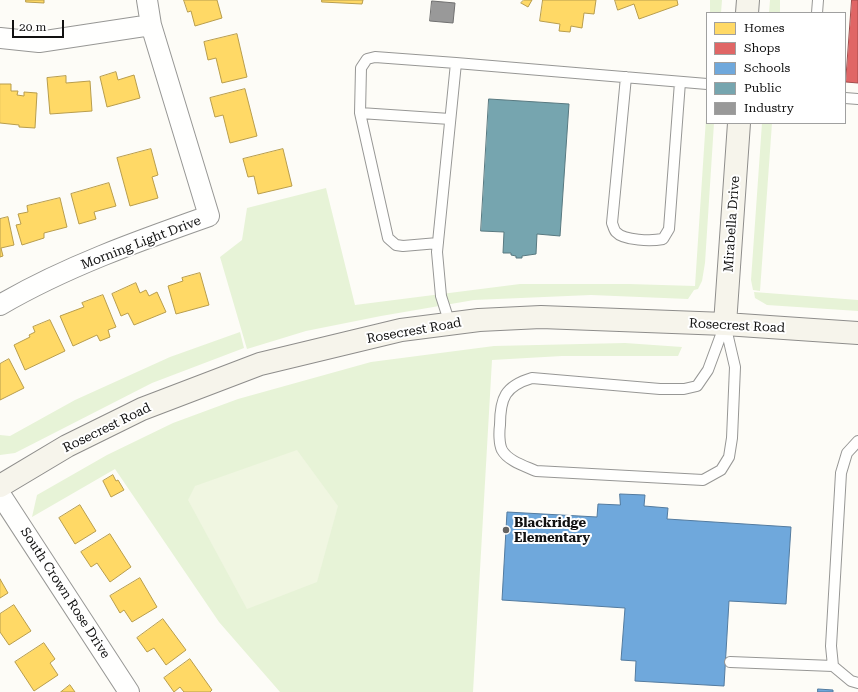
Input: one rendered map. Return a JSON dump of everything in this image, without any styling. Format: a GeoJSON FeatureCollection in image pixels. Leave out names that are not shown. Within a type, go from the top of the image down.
{"type":"FeatureCollection","features":[{"type":"Feature","properties":{"kind":"main road"},"geometry":{"type":"LineString","coordinates":[[747,12],[748,0]]}},
{"type":"Feature","properties":{"kind":"main road","name":"Mirabella Drive"},"geometry":{"type":"LineString","coordinates":[[725,324],[739,124]]}},
{"type":"Feature","properties":{"kind":"main road","name":"Rosecrest Road"},"geometry":{"type":"LineString","coordinates":[[0,486],[67,446],[142,409],[260,364],[401,330],[479,320],[541,317],[725,324],[858,333]]}},
{"type":"Feature","properties":{"kind":"street","name":"Morning Light Drive"},"geometry":{"type":"LineString","coordinates":[[0,304],[32,286],[150,237],[209,216],[151,25],[147,0]]}},
{"type":"Feature","properties":{"kind":"street"},"geometry":{"type":"LineString","coordinates":[[0,38],[39,42],[151,25]]}},
{"type":"Feature","properties":{"kind":"street","name":"South Crown Rose Drive"},"geometry":{"type":"LineString","coordinates":[[0,494],[128,692]]}},
{"type":"Feature","properties":{"kind":"lane"},"geometry":{"type":"LineString","coordinates":[[817,12],[818,0]]}},
{"type":"Feature","properties":{"kind":"lane"},"geometry":{"type":"LineString","coordinates":[[438,243],[403,246],[396,245],[388,238],[360,113],[361,68],[367,59],[375,58],[456,63],[706,84]]}},
{"type":"Feature","properties":{"kind":"lane"},"geometry":{"type":"LineString","coordinates":[[450,324],[441,296],[438,243],[456,63]]}},
{"type":"Feature","properties":{"kind":"lane"},"geometry":{"type":"LineString","coordinates":[[626,77],[612,223],[615,231],[623,237],[654,240],[663,239],[669,229],[680,82]]}},
{"type":"Feature","properties":{"kind":"lane"},"geometry":{"type":"LineString","coordinates":[[846,98],[858,99]]}},
{"type":"Feature","properties":{"kind":"lane"},"geometry":{"type":"LineString","coordinates":[[360,113],[450,119]]}},
{"type":"Feature","properties":{"kind":"lane"},"geometry":{"type":"LineString","coordinates":[[725,324],[735,367],[732,438],[729,457],[721,470],[703,480],[536,471],[512,460],[502,450],[499,435],[500,407],[508,389],[517,382],[532,378],[660,389],[697,386],[708,370],[725,324]]}},
{"type":"Feature","properties":{"kind":"lane"},"geometry":{"type":"LineString","coordinates":[[833,666],[831,646],[841,473],[847,453],[858,441]]}},
{"type":"Feature","properties":{"kind":"lane"},"geometry":{"type":"LineString","coordinates":[[730,662],[833,666],[851,681],[858,683]]}},
{"type":"Feature","properties":{"kind":"green space"},"geometry":{"type":"Polygon","coordinates":[[[710,0],[722,0],[721,12],[710,12],[710,0]]]}},
{"type":"Feature","properties":{"kind":"green space"},"geometry":{"type":"Polygon","coordinates":[[[770,0],[780,0],[780,12],[769,12],[770,0]]]}},
{"type":"Feature","properties":{"kind":"green space"},"geometry":{"type":"Polygon","coordinates":[[[706,118],[706,124],[714,124],[705,263],[702,281],[698,289],[694,290],[688,299],[591,295],[474,300],[306,331],[247,349],[220,257],[242,240],[247,208],[326,188],[355,305],[520,284],[629,284],[695,286],[706,118]]]}},
{"type":"Feature","properties":{"kind":"green space"},"geometry":{"type":"Polygon","coordinates":[[[762,124],[772,124],[760,291],[753,290],[751,280],[762,124]]]}},
{"type":"Feature","properties":{"kind":"green space"},"geometry":{"type":"Polygon","coordinates":[[[754,292],[858,300],[858,311],[767,305],[755,298],[754,292]]]}},
{"type":"Feature","properties":{"kind":"green space"},"geometry":{"type":"Polygon","coordinates":[[[240,332],[244,348],[152,383],[15,453],[0,455],[0,435],[10,436],[75,400],[170,357],[240,332]]]}},
{"type":"Feature","properties":{"kind":"green space"},"geometry":{"type":"Polygon","coordinates":[[[625,343],[682,347],[678,356],[562,356],[492,360],[473,692],[280,692],[219,622],[115,469],[32,517],[37,495],[107,455],[173,423],[238,399],[371,362],[494,346],[625,343]]]}},
{"type":"Feature","properties":{"kind":"green space"},"geometry":{"type":"Polygon","coordinates":[[[297,450],[338,506],[317,582],[247,609],[188,500],[195,486],[297,450]]]}},
{"type":"Feature","properties":{"kind":"building: Homes"},"geometry":{"type":"Polygon","coordinates":[[[26,0],[44,0],[44,3],[26,2],[26,0]]]}},
{"type":"Feature","properties":{"kind":"building: Homes"},"geometry":{"type":"Polygon","coordinates":[[[184,0],[217,0],[222,18],[195,26],[191,11],[188,12],[184,0]]]}},
{"type":"Feature","properties":{"kind":"building: Homes"},"geometry":{"type":"Polygon","coordinates":[[[322,0],[363,0],[362,4],[322,2],[322,0]]]}},
{"type":"Feature","properties":{"kind":"building: Homes"},"geometry":{"type":"Polygon","coordinates":[[[524,0],[532,0],[528,7],[521,3],[524,0]]]}},
{"type":"Feature","properties":{"kind":"building: Homes"},"geometry":{"type":"Polygon","coordinates":[[[543,0],[596,0],[594,14],[584,13],[582,28],[571,26],[570,32],[559,31],[560,24],[540,21],[543,0]]]}},
{"type":"Feature","properties":{"kind":"building: Homes"},"geometry":{"type":"Polygon","coordinates":[[[615,0],[677,0],[678,5],[639,19],[634,4],[618,10],[615,0]]]}},
{"type":"Feature","properties":{"kind":"building: Homes"},"geometry":{"type":"Polygon","coordinates":[[[237,34],[247,77],[222,83],[216,58],[208,60],[204,42],[237,34]]]}},
{"type":"Feature","properties":{"kind":"building: Homes"},"geometry":{"type":"Polygon","coordinates":[[[116,72],[118,80],[134,75],[140,98],[107,107],[100,77],[116,72]]]}},
{"type":"Feature","properties":{"kind":"building: Homes"},"geometry":{"type":"Polygon","coordinates":[[[66,76],[66,83],[90,81],[92,111],[50,114],[47,78],[66,76]]]}},
{"type":"Feature","properties":{"kind":"building: Homes"},"geometry":{"type":"Polygon","coordinates":[[[0,84],[11,84],[11,91],[18,91],[17,95],[24,96],[24,92],[37,93],[35,128],[19,127],[19,125],[0,123],[0,84]]]}},
{"type":"Feature","properties":{"kind":"building: Homes"},"geometry":{"type":"Polygon","coordinates":[[[245,89],[257,136],[230,143],[223,115],[215,117],[210,98],[245,89]]]}},
{"type":"Feature","properties":{"kind":"building: Homes"},"geometry":{"type":"Polygon","coordinates":[[[151,149],[158,175],[152,177],[158,198],[130,206],[117,158],[151,149]]]}},
{"type":"Feature","properties":{"kind":"building: Homes"},"geometry":{"type":"Polygon","coordinates":[[[283,149],[292,186],[258,194],[254,176],[248,177],[243,159],[283,149]]]}},
{"type":"Feature","properties":{"kind":"building: Homes"},"geometry":{"type":"Polygon","coordinates":[[[109,183],[116,206],[94,212],[96,219],[79,224],[71,194],[109,183]]]}},
{"type":"Feature","properties":{"kind":"building: Homes"},"geometry":{"type":"Polygon","coordinates":[[[60,198],[67,227],[44,233],[44,238],[22,245],[16,225],[21,224],[18,214],[28,212],[27,206],[60,198]]]}},
{"type":"Feature","properties":{"kind":"building: Homes"},"geometry":{"type":"Polygon","coordinates":[[[8,217],[14,245],[1,248],[3,256],[0,257],[0,219],[8,217]]]}},
{"type":"Feature","properties":{"kind":"building: Homes"},"geometry":{"type":"Polygon","coordinates":[[[200,273],[209,305],[176,314],[168,286],[183,281],[182,278],[200,273]]]}},
{"type":"Feature","properties":{"kind":"building: Homes"},"geometry":{"type":"Polygon","coordinates":[[[136,283],[140,293],[146,290],[149,296],[157,292],[166,312],[134,325],[128,313],[121,316],[112,294],[136,283]]]}},
{"type":"Feature","properties":{"kind":"building: Homes"},"geometry":{"type":"Polygon","coordinates":[[[103,295],[116,327],[108,330],[110,337],[100,341],[97,335],[73,346],[60,316],[84,307],[82,303],[103,295]]]}},
{"type":"Feature","properties":{"kind":"building: Homes"},"geometry":{"type":"Polygon","coordinates":[[[50,320],[65,351],[25,370],[14,345],[30,337],[29,335],[35,332],[33,327],[50,320]]]}},
{"type":"Feature","properties":{"kind":"building: Homes"},"geometry":{"type":"Polygon","coordinates":[[[9,359],[24,388],[0,400],[0,364],[9,359]]]}},
{"type":"Feature","properties":{"kind":"building: Homes"},"geometry":{"type":"Polygon","coordinates":[[[113,475],[124,490],[111,497],[103,481],[113,475]]]}},
{"type":"Feature","properties":{"kind":"building: Homes"},"geometry":{"type":"Polygon","coordinates":[[[80,505],[96,531],[75,544],[59,518],[80,505]]]}},
{"type":"Feature","properties":{"kind":"building: Homes"},"geometry":{"type":"Polygon","coordinates":[[[110,534],[131,567],[110,582],[97,563],[91,567],[81,552],[110,534]]]}},
{"type":"Feature","properties":{"kind":"building: Homes"},"geometry":{"type":"Polygon","coordinates":[[[140,578],[157,607],[132,622],[124,610],[120,613],[110,596],[140,578]]]}},
{"type":"Feature","properties":{"kind":"building: Homes"},"geometry":{"type":"Polygon","coordinates":[[[0,579],[8,593],[0,598],[0,579]]]}},
{"type":"Feature","properties":{"kind":"building: Homes"},"geometry":{"type":"Polygon","coordinates":[[[14,605],[31,631],[9,645],[0,632],[0,614],[14,605]]]}},
{"type":"Feature","properties":{"kind":"building: Homes"},"geometry":{"type":"Polygon","coordinates":[[[163,619],[186,650],[166,665],[154,648],[147,652],[137,638],[163,619]]]}},
{"type":"Feature","properties":{"kind":"building: Homes"},"geometry":{"type":"Polygon","coordinates":[[[44,643],[55,659],[50,663],[58,675],[34,691],[15,662],[44,643]]]}},
{"type":"Feature","properties":{"kind":"building: Homes"},"geometry":{"type":"Polygon","coordinates":[[[190,659],[212,690],[210,692],[184,692],[180,687],[174,692],[164,678],[190,659]]]}},
{"type":"Feature","properties":{"kind":"building: Homes"},"geometry":{"type":"Polygon","coordinates":[[[70,685],[75,692],[61,692],[70,685]]]}},
{"type":"Feature","properties":{"kind":"building: Shops"},"geometry":{"type":"Polygon","coordinates":[[[852,0],[858,0],[858,83],[846,82],[852,0]]]}},
{"type":"Feature","properties":{"kind":"building: Schools","name":"Blackridge Elementary"},"geometry":{"type":"Polygon","coordinates":[[[620,494],[645,495],[644,506],[668,508],[667,519],[791,527],[786,604],[729,601],[724,686],[635,681],[636,661],[621,660],[625,608],[502,600],[507,512],[597,517],[598,504],[620,505],[620,494]]]}},
{"type":"Feature","properties":{"kind":"building: Schools"},"geometry":{"type":"Polygon","coordinates":[[[818,689],[833,690],[833,692],[818,692],[818,689]]]}},
{"type":"Feature","properties":{"kind":"building: Public"},"geometry":{"type":"Polygon","coordinates":[[[489,99],[569,104],[560,236],[537,234],[536,254],[522,256],[522,258],[516,258],[516,256],[511,255],[511,253],[503,253],[504,232],[481,231],[489,99]]]}},
{"type":"Feature","properties":{"kind":"building: Industry"},"geometry":{"type":"Polygon","coordinates":[[[432,1],[455,3],[453,23],[430,21],[432,1]]]}},
{"type":"Feature","properties":{"kind":"place","name":"Blackridge Elementary"},"geometry":{"type":"Point","coordinates":[506,530]}}]}
